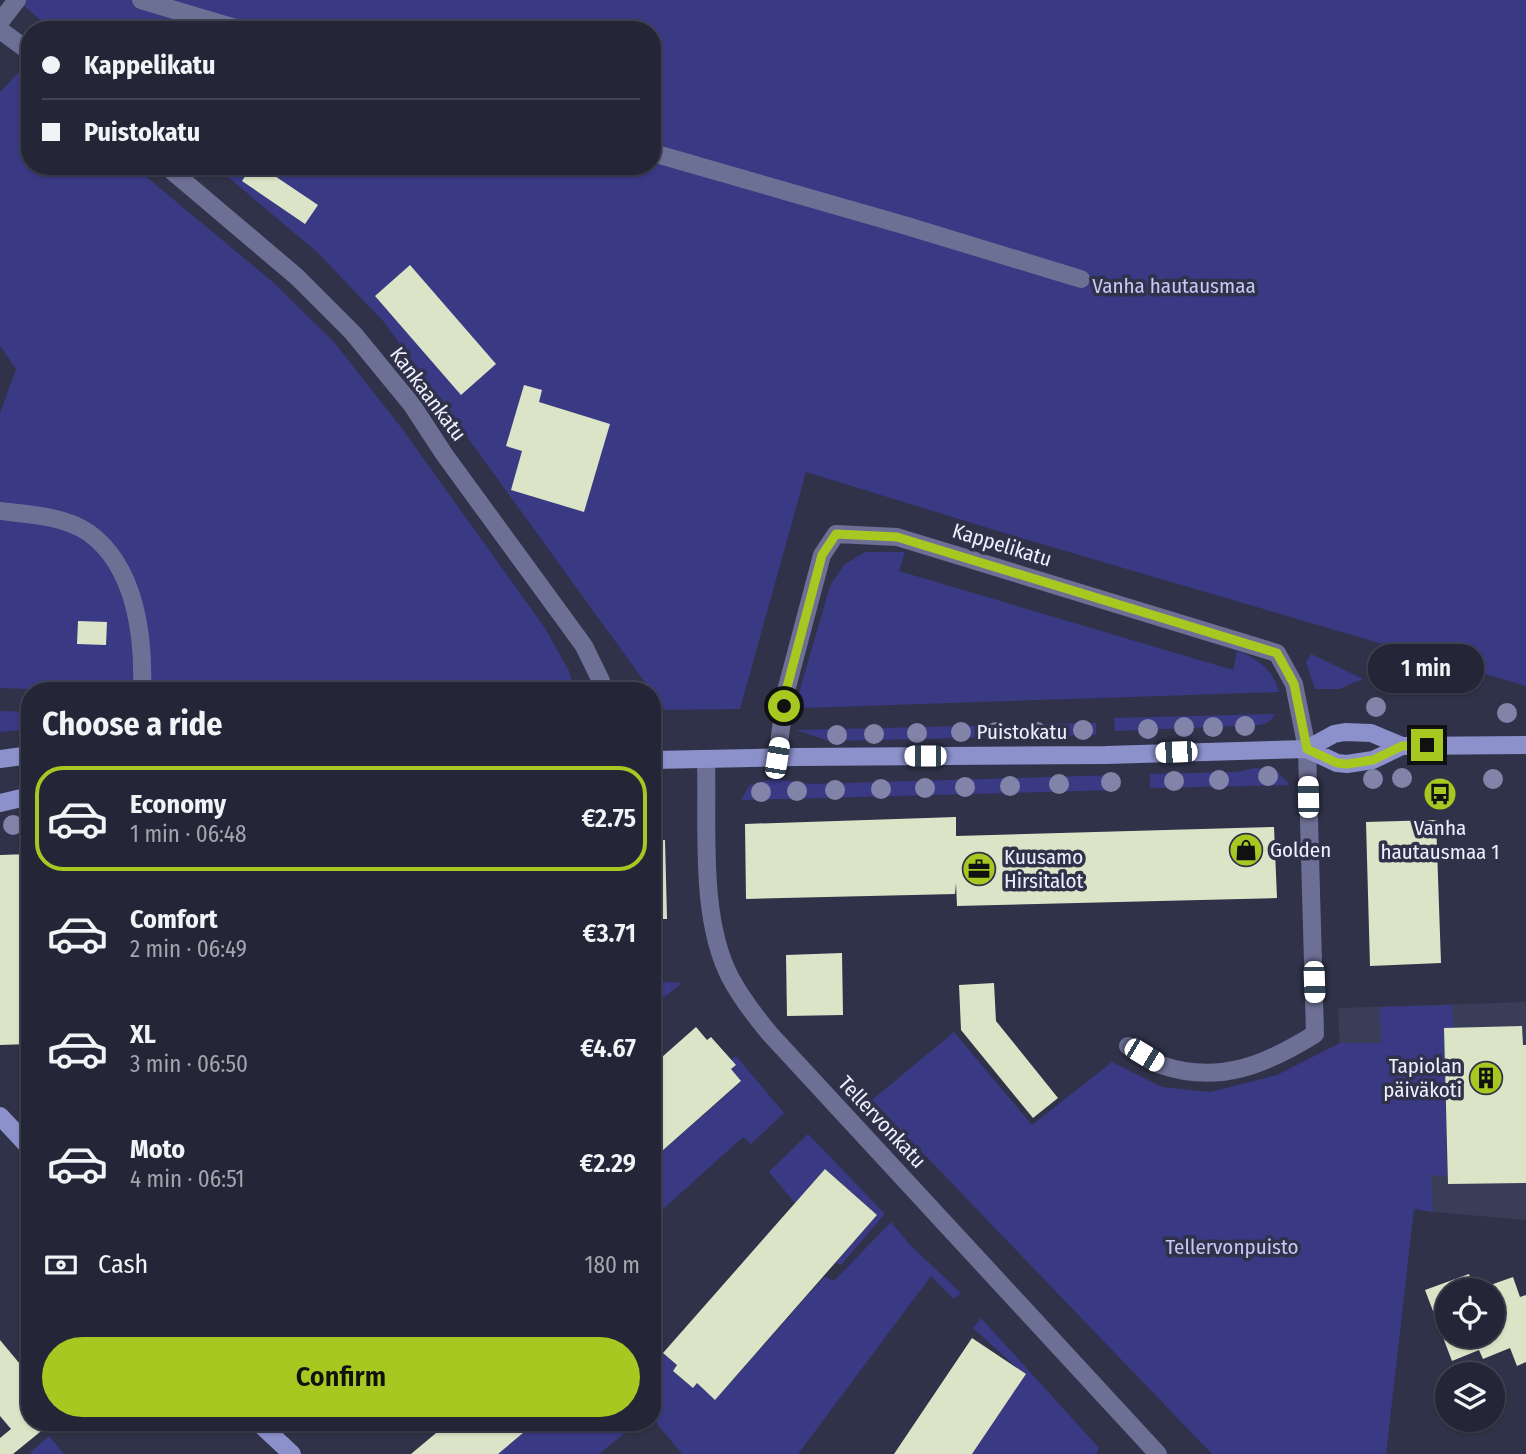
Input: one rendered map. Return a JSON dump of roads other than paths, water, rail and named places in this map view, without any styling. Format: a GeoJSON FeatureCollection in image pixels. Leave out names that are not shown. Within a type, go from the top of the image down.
{"type":"FeatureCollection","features":[{"type":"Feature","properties":{"kind":"main road","name":"Puistokatu"},"geometry":{"type":"LineString","coordinates":[[1307,749],[1334,734],[1345,732],[1371,733],[1402,746],[1526,745]]}},
{"type":"Feature","properties":{"kind":"main road","name":"Puistokatu"},"geometry":{"type":"LineString","coordinates":[[661,760],[1106,755],[1307,749],[1337,763],[1347,764],[1373,760],[1402,746]]}},
{"type":"Feature","properties":{"kind":"main road"},"geometry":{"type":"LineString","coordinates":[[0,758],[21,756]]}},
{"type":"Feature","properties":{"kind":"main road"},"geometry":{"type":"LineString","coordinates":[[0,803],[21,798]]}},
{"type":"Feature","properties":{"kind":"main road"},"geometry":{"type":"LineString","coordinates":[[0,1116],[21,1138]]}},
{"type":"Feature","properties":{"kind":"main road"},"geometry":{"type":"LineString","coordinates":[[266,1431],[285,1452]]}},
{"type":"Feature","properties":{"kind":"main road"},"geometry":{"type":"LineString","coordinates":[[276,1431],[285,1452]]}},
{"type":"Feature","properties":{"kind":"street"},"geometry":{"type":"LineString","coordinates":[[0,22],[17,0]]}},
{"type":"Feature","properties":{"kind":"street"},"geometry":{"type":"LineString","coordinates":[[141,0],[212,21]]}},
{"type":"Feature","properties":{"kind":"street"},"geometry":{"type":"LineString","coordinates":[[0,30],[21,45]]}},
{"type":"Feature","properties":{"kind":"street"},"geometry":{"type":"LineString","coordinates":[[661,155],[1081,279]]}},
{"type":"Feature","properties":{"kind":"street","name":"Kankaankatu"},"geometry":{"type":"LineString","coordinates":[[177,175],[297,277],[353,333],[412,405],[444,454],[584,646],[601,682]]}},
{"type":"Feature","properties":{"kind":"street"},"geometry":{"type":"LineString","coordinates":[[0,511],[44,515],[88,532],[116,561],[133,600],[143,668],[142,682]]}},
{"type":"Feature","properties":{"kind":"street","name":"Kappelikatu"},"geometry":{"type":"LineString","coordinates":[[777,758],[789,679],[822,555],[836,534],[897,537],[1277,653],[1294,684],[1307,749]]}},
{"type":"Feature","properties":{"kind":"street"},"geometry":{"type":"LineString","coordinates":[[1128,1046],[1160,1065],[1207,1073],[1248,1068],[1281,1056],[1315,1034],[1307,749]]}},
{"type":"Feature","properties":{"kind":"street","name":"Tellervonkatu"},"geometry":{"type":"LineString","coordinates":[[706,760],[709,901],[717,943],[746,1005],[1158,1454]]}},
{"type":"Feature","properties":{"kind":"place","name":"Vanha hautausmaa 1"},"geometry":{"type":"Point","coordinates":[1440,794]}},
{"type":"Feature","properties":{"kind":"place","name":"Golden"},"geometry":{"type":"Point","coordinates":[1246,850]}},
{"type":"Feature","properties":{"kind":"place","name":"Kuusamo Hirsitalot"},"geometry":{"type":"Point","coordinates":[979,869]}},
{"type":"Feature","properties":{"kind":"place","name":"Tapiolan päiväkoti"},"geometry":{"type":"Point","coordinates":[1486,1078]}},
{"type":"Feature","properties":{"kind":"park label","name":"Vanha hautausmaa"},"geometry":{"type":"Point","coordinates":[1174,286]}},
{"type":"Feature","properties":{"kind":"park label","name":"Tellervonpuisto"},"geometry":{"type":"Point","coordinates":[1232,1247]}}]}
